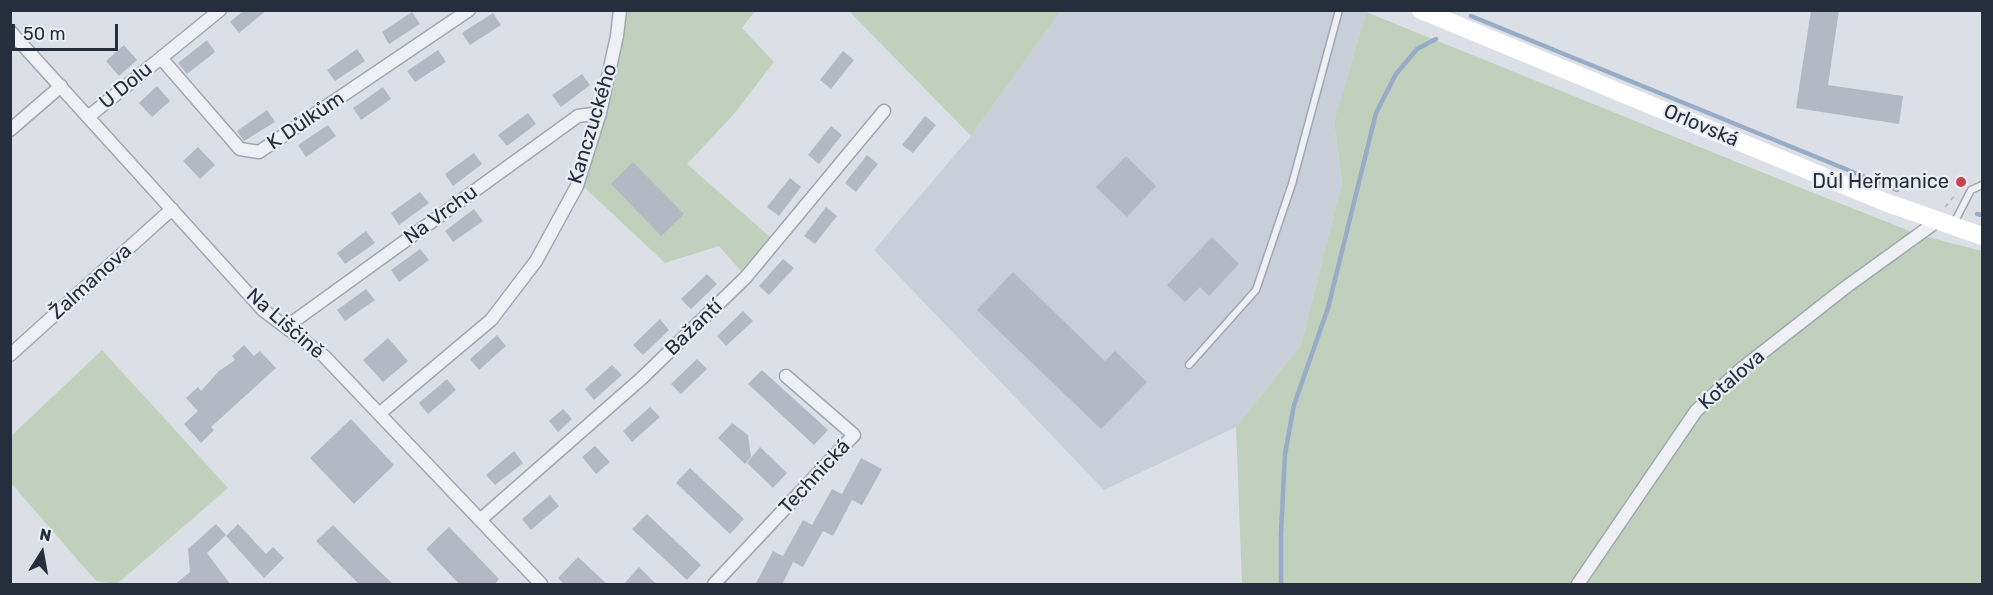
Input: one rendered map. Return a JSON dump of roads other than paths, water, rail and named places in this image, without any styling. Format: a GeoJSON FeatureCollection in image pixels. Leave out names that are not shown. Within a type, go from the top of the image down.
{"type":"FeatureCollection","features":[{"type":"Feature","properties":{"kind":"main road","name":"Orlovská"},"geometry":{"type":"LineString","coordinates":[[1421,10],[1983,236]]}},
{"type":"Feature","properties":{"kind":"street","name":"U Dolu"},"geometry":{"type":"LineString","coordinates":[[88,117],[220,10]]}},
{"type":"Feature","properties":{"kind":"street","name":"K Důlkům"},"geometry":{"type":"LineString","coordinates":[[161,58],[240,148],[259,152],[469,10]]}},
{"type":"Feature","properties":{"kind":"street","name":"Kanczuckého"},"geometry":{"type":"LineString","coordinates":[[379,414],[491,320],[536,261],[576,186],[600,113],[617,36],[620,10]]}},
{"type":"Feature","properties":{"kind":"street","name":"Na Liščině"},"geometry":{"type":"LineString","coordinates":[[10,31],[263,310],[324,356],[541,585]]}},
{"type":"Feature","properties":{"kind":"street"},"geometry":{"type":"LineString","coordinates":[[10,130],[61,86]]}},
{"type":"Feature","properties":{"kind":"street","name":"Bažantí"},"geometry":{"type":"LineString","coordinates":[[480,520],[642,378],[746,277],[884,111]]}},
{"type":"Feature","properties":{"kind":"street","name":"Na Vrchu"},"geometry":{"type":"LineString","coordinates":[[286,327],[578,116],[600,113]]}},
{"type":"Feature","properties":{"kind":"street","name":"Žalmanova"},"geometry":{"type":"LineString","coordinates":[[10,355],[171,209]]}},
{"type":"Feature","properties":{"kind":"street","name":"Kotalova"},"geometry":{"type":"LineString","coordinates":[[1578,585],[1696,411],[1749,363],[1846,287],[1944,220]]}},
{"type":"Feature","properties":{"kind":"street","name":"Technická"},"geometry":{"type":"LineString","coordinates":[[714,585],[854,435],[786,375]]}},
{"type":"Feature","properties":{"kind":"lane"},"geometry":{"type":"LineString","coordinates":[[1189,365],[1256,290],[1292,184],[1339,10]]}},
{"type":"Feature","properties":{"kind":"lane"},"geometry":{"type":"LineString","coordinates":[[1944,220],[1971,190],[1983,185]]}},
{"type":"Feature","properties":{"kind":"waterway"},"geometry":{"type":"LineString","coordinates":[[1471,16],[1897,190]]}},
{"type":"Feature","properties":{"kind":"waterway"},"geometry":{"type":"LineString","coordinates":[[1281,584],[1285,454],[1294,405],[1328,308],[1376,113],[1396,74],[1417,49],[1436,39]]}},
{"type":"Feature","properties":{"kind":"waterway"},"geometry":{"type":"LineString","coordinates":[[1977,214],[1982,215]]}},
{"type":"Feature","properties":{"kind":"place","name":"Důl Heřmanice"},"geometry":{"type":"Point","coordinates":[1961,182]}}]}
